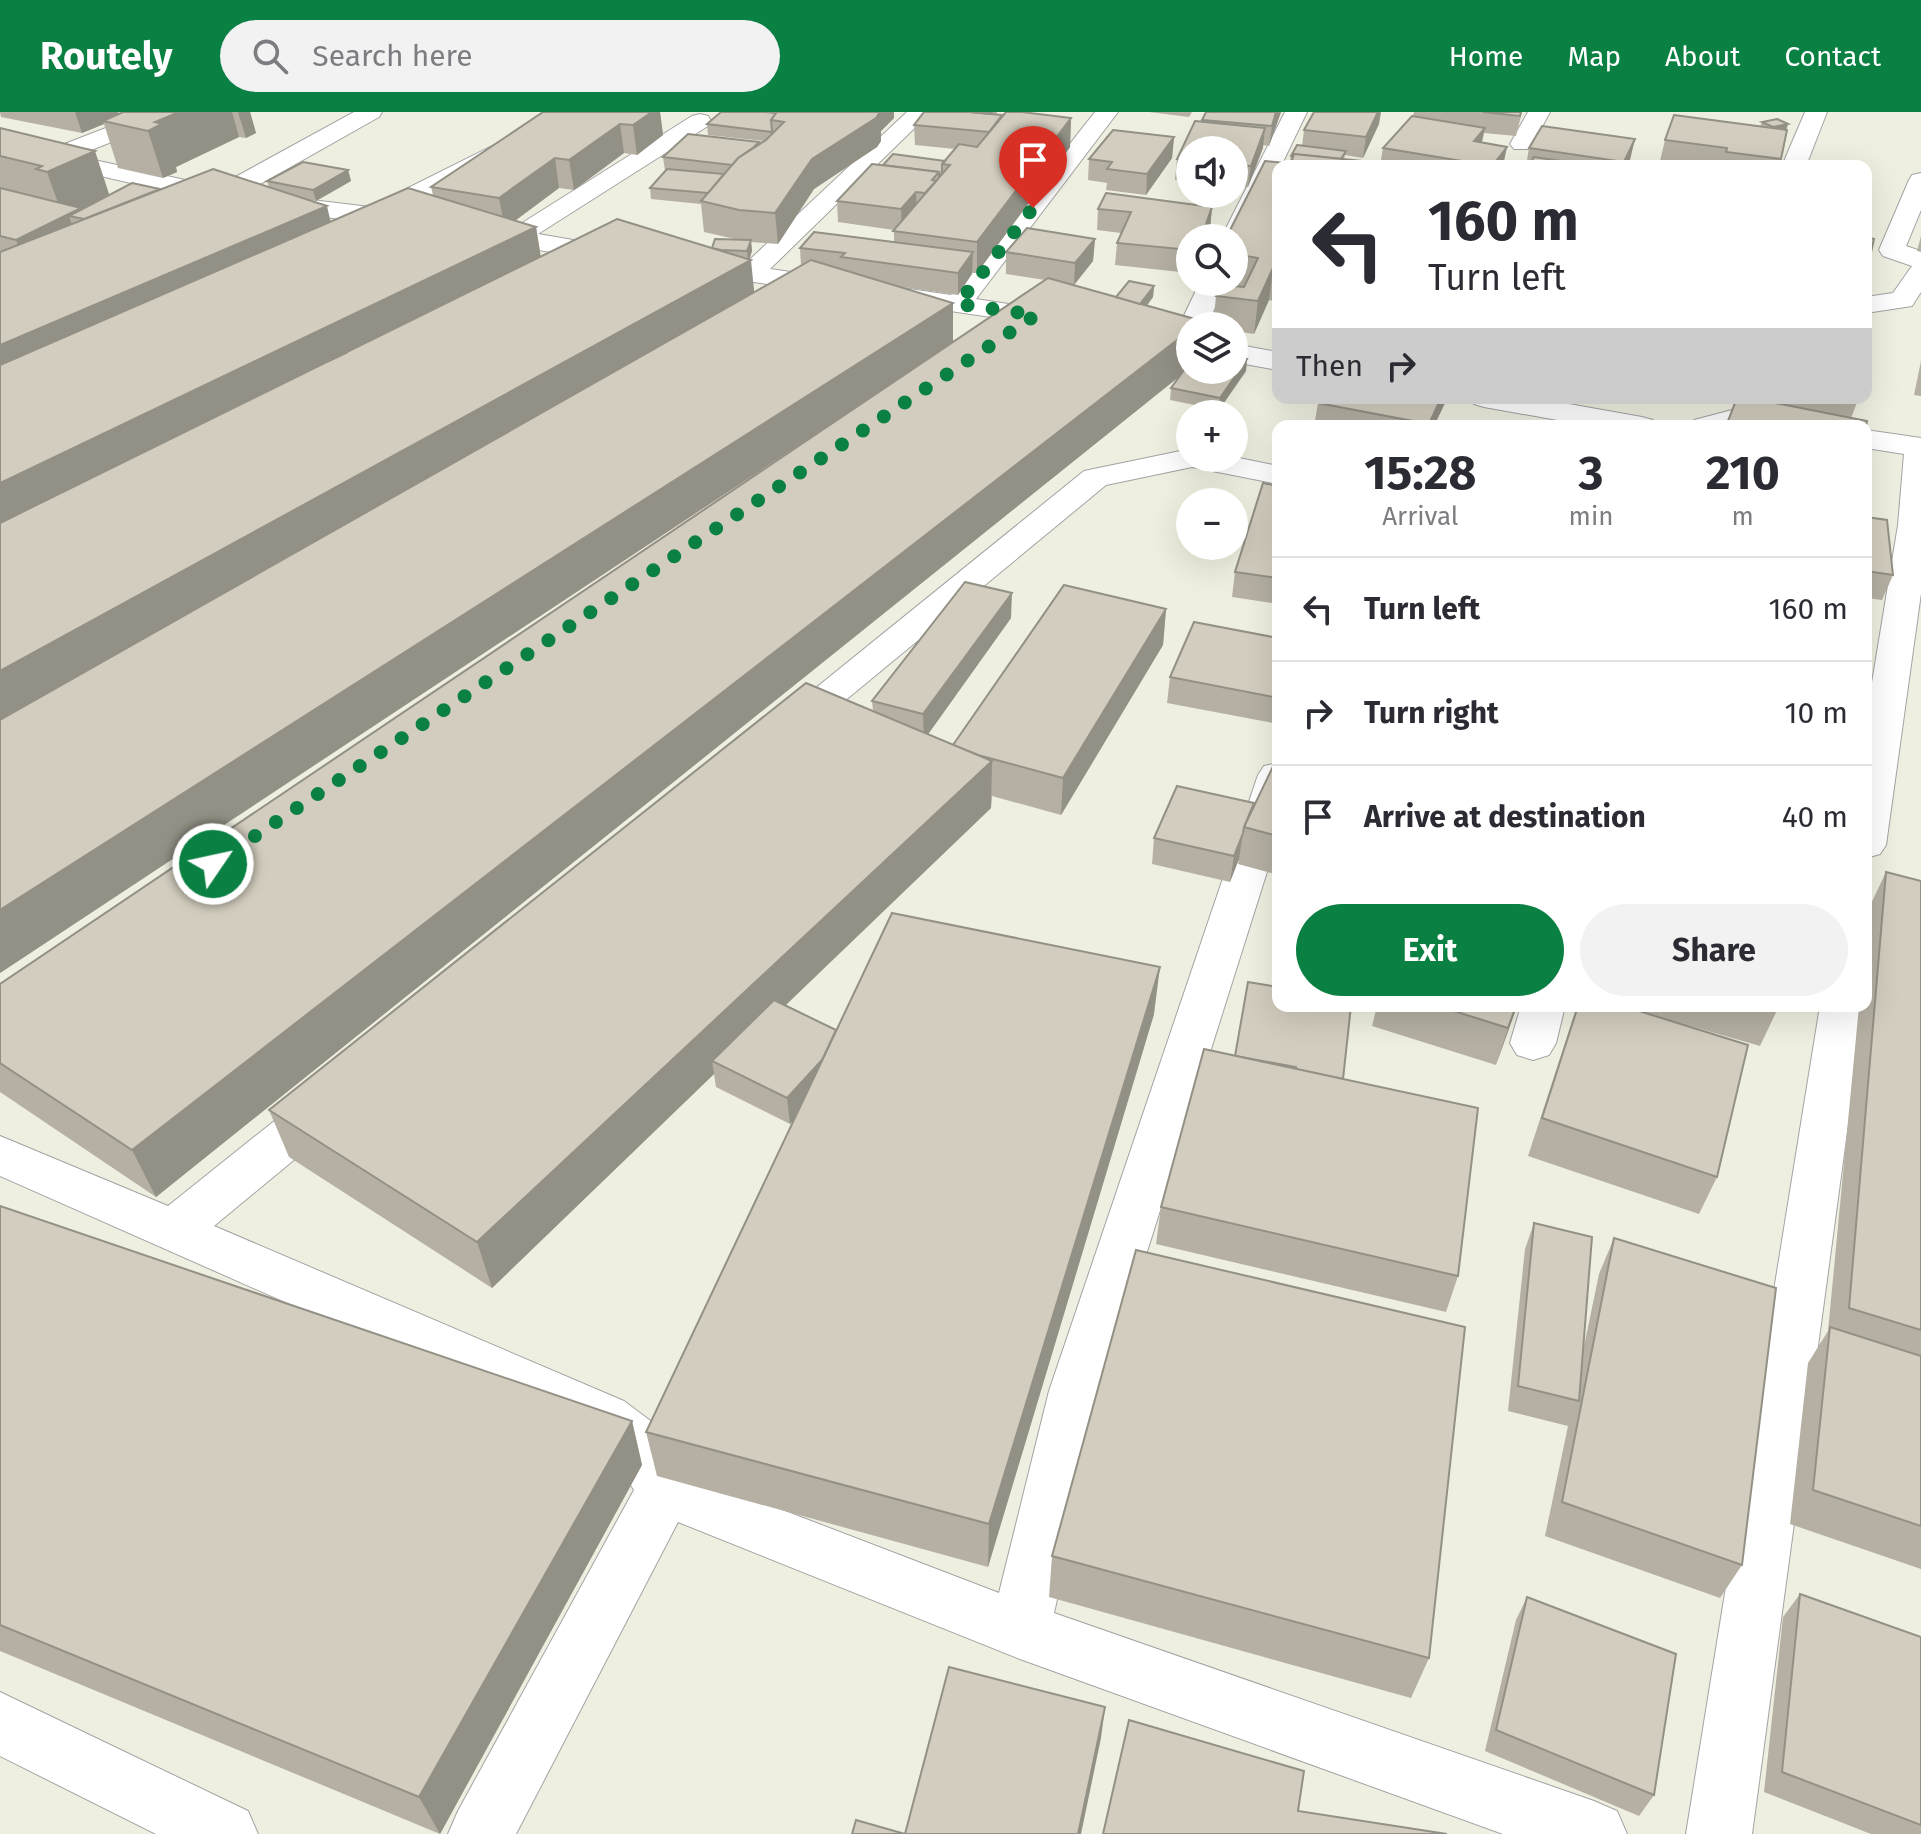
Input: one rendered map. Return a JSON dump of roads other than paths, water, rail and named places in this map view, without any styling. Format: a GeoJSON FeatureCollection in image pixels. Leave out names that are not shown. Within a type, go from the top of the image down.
{"type":"FeatureCollection","features":[{"type":"Feature","properties":{"kind":"street"},"geometry":{"type":"LineString","coordinates":[[51,158],[167,112]]}},
{"type":"Feature","properties":{"kind":"street"},"geometry":{"type":"LineString","coordinates":[[376,214],[578,112]]}},
{"type":"Feature","properties":{"kind":"street"},"geometry":{"type":"LineString","coordinates":[[750,274],[920,112]]}},
{"type":"Feature","properties":{"kind":"street"},"geometry":{"type":"LineString","coordinates":[[958,304],[1107,112]]}},
{"type":"Feature","properties":{"kind":"street"},"geometry":{"type":"LineString","coordinates":[[1272,160],[1296,112]]}},
{"type":"Feature","properties":{"kind":"street"},"geometry":{"type":"LineString","coordinates":[[1522,144],[1539,112]]}},
{"type":"Feature","properties":{"kind":"street"},"geometry":{"type":"LineString","coordinates":[[1796,160],[1816,112]]}},
{"type":"Feature","properties":{"kind":"street"},"geometry":{"type":"LineString","coordinates":[[183,214],[222,196],[346,116]]}},
{"type":"Feature","properties":{"kind":"street"},"geometry":{"type":"LineString","coordinates":[[515,238],[700,121]]}},
{"type":"Feature","properties":{"kind":"street"},"geometry":{"type":"LineString","coordinates":[[0,146],[222,196],[376,214],[609,254],[821,283],[1081,324]]}},
{"type":"Feature","properties":{"kind":"street"},"geometry":{"type":"LineString","coordinates":[[1241,224],[1272,161]]}},
{"type":"Feature","properties":{"kind":"street"},"geometry":{"type":"LineString","coordinates":[[1892,250],[1921,180]]}},
{"type":"Feature","properties":{"kind":"street"},"geometry":{"type":"LineString","coordinates":[[364,239],[407,220]]}},
{"type":"Feature","properties":{"kind":"street"},"geometry":{"type":"LineString","coordinates":[[1872,245],[1921,260]]}},
{"type":"Feature","properties":{"kind":"street"},"geometry":{"type":"LineString","coordinates":[[567,275],[609,254]]}},
{"type":"Feature","properties":{"kind":"street"},"geometry":{"type":"LineString","coordinates":[[1872,304],[1902,300],[1921,271]]}},
{"type":"Feature","properties":{"kind":"street"},"geometry":{"type":"LineString","coordinates":[[780,307],[821,283]]}},
{"type":"Feature","properties":{"kind":"street"},"geometry":{"type":"LineString","coordinates":[[996,341],[1036,315]]}},
{"type":"Feature","properties":{"kind":"street"},"geometry":{"type":"LineString","coordinates":[[1248,356],[1272,360]]}},
{"type":"Feature","properties":{"kind":"street"},"geometry":{"type":"LineString","coordinates":[[1518,404],[1608,420]]}},
{"type":"Feature","properties":{"kind":"street"},"geometry":{"type":"LineString","coordinates":[[1725,414],[1756,420]]}},
{"type":"Feature","properties":{"kind":"street"},"geometry":{"type":"LineString","coordinates":[[1872,440],[1921,447],[1914,525],[1872,805]]}},
{"type":"Feature","properties":{"kind":"street"},"geometry":{"type":"LineString","coordinates":[[751,759],[1095,478],[1176,461]]}},
{"type":"Feature","properties":{"kind":"street"},"geometry":{"type":"LineString","coordinates":[[1248,469],[1272,474]]}},
{"type":"Feature","properties":{"kind":"street"},"geometry":{"type":"LineString","coordinates":[[1020,1630],[1076,1391],[1272,793]]}},
{"type":"Feature","properties":{"kind":"street"},"geometry":{"type":"LineString","coordinates":[[1719,1834],[1841,1012]]}},
{"type":"Feature","properties":{"kind":"street"},"geometry":{"type":"LineString","coordinates":[[174,1230],[358,1080]]}},
{"type":"Feature","properties":{"kind":"street"},"geometry":{"type":"LineString","coordinates":[[0,1155],[605,1418],[636,1443],[666,1491],[1020,1630],[1594,1834]]}},
{"type":"Feature","properties":{"kind":"street"},"geometry":{"type":"LineString","coordinates":[[481,1834],[648,1517],[666,1491]]}},
{"type":"Feature","properties":{"kind":"street"},"geometry":{"type":"LineString","coordinates":[[0,1723],[225,1834]]}}]}
